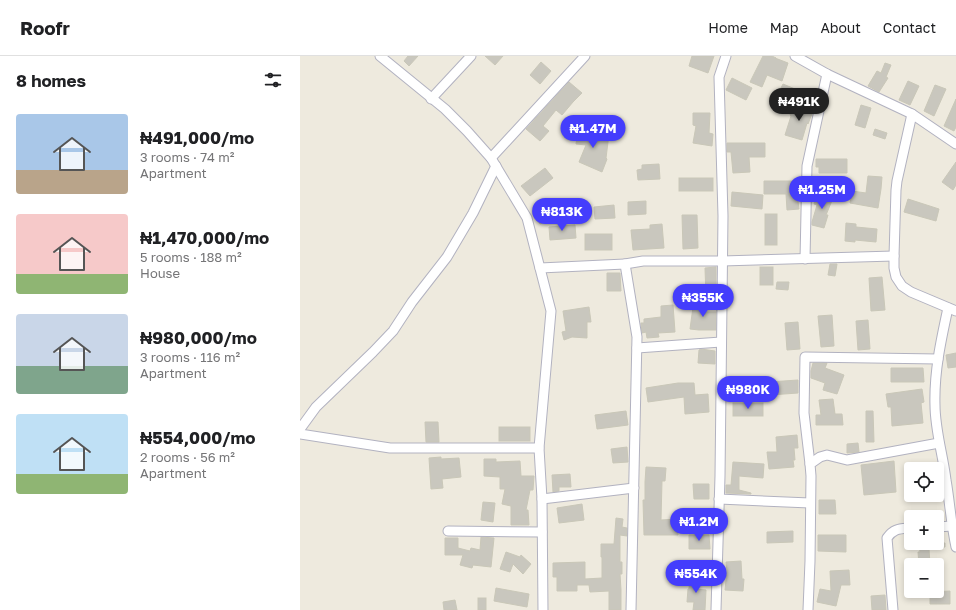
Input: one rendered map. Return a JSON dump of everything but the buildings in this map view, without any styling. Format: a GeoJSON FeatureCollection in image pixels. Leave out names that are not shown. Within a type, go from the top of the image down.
{"type":"FeatureCollection","features":[{"type":"Feature","properties":{"kind":"street"},"geometry":{"type":"LineString","coordinates":[[380,56],[445,109],[467,131],[493,162],[527,218],[551,311],[539,448],[542,499],[543,610]]}},
{"type":"Feature","properties":{"kind":"street"},"geometry":{"type":"LineString","coordinates":[[431,99],[471,56]]}},
{"type":"Feature","properties":{"kind":"street"},"geometry":{"type":"LineString","coordinates":[[300,429],[316,407],[393,331],[412,302],[448,257],[474,213],[493,162],[585,56]]}},
{"type":"Feature","properties":{"kind":"street"},"geometry":{"type":"LineString","coordinates":[[716,610],[722,342],[723,216],[719,77],[726,56]]}},
{"type":"Feature","properties":{"kind":"street"},"geometry":{"type":"LineString","coordinates":[[797,56],[827,74],[912,114],[956,144]]}},
{"type":"Feature","properties":{"kind":"street"},"geometry":{"type":"LineString","coordinates":[[805,259],[807,166],[827,74]]}},
{"type":"Feature","properties":{"kind":"street"},"geometry":{"type":"LineString","coordinates":[[912,114],[897,181],[894,268],[896,277],[902,286],[911,292],[952,309],[939,350],[935,405],[939,443],[956,547]]}},
{"type":"Feature","properties":{"kind":"street"},"geometry":{"type":"LineString","coordinates":[[540,268],[625,264],[643,261],[722,261],[894,256]]}},
{"type":"Feature","properties":{"kind":"street"},"geometry":{"type":"LineString","coordinates":[[625,264],[637,337],[631,610]]}},
{"type":"Feature","properties":{"kind":"street"},"geometry":{"type":"LineString","coordinates":[[637,348],[722,342]]}},
{"type":"Feature","properties":{"kind":"street"},"geometry":{"type":"LineString","coordinates":[[808,610],[811,476],[804,413],[805,357],[938,359]]}},
{"type":"Feature","properties":{"kind":"street"},"geometry":{"type":"LineString","coordinates":[[300,434],[390,448],[539,448]]}},
{"type":"Feature","properties":{"kind":"street"},"geometry":{"type":"LineString","coordinates":[[810,464],[820,457],[827,455],[847,460],[939,443]]}},
{"type":"Feature","properties":{"kind":"street"},"geometry":{"type":"LineString","coordinates":[[542,499],[634,488]]}},
{"type":"Feature","properties":{"kind":"street"},"geometry":{"type":"LineString","coordinates":[[719,499],[810,503]]}},
{"type":"Feature","properties":{"kind":"street"},"geometry":{"type":"LineString","coordinates":[[944,527],[952,526]]}},
{"type":"Feature","properties":{"kind":"street"},"geometry":{"type":"LineString","coordinates":[[893,610],[887,538],[890,533],[897,529],[904,528]]}},
{"type":"Feature","properties":{"kind":"street"},"geometry":{"type":"LineString","coordinates":[[448,532],[542,532]]}}]}
